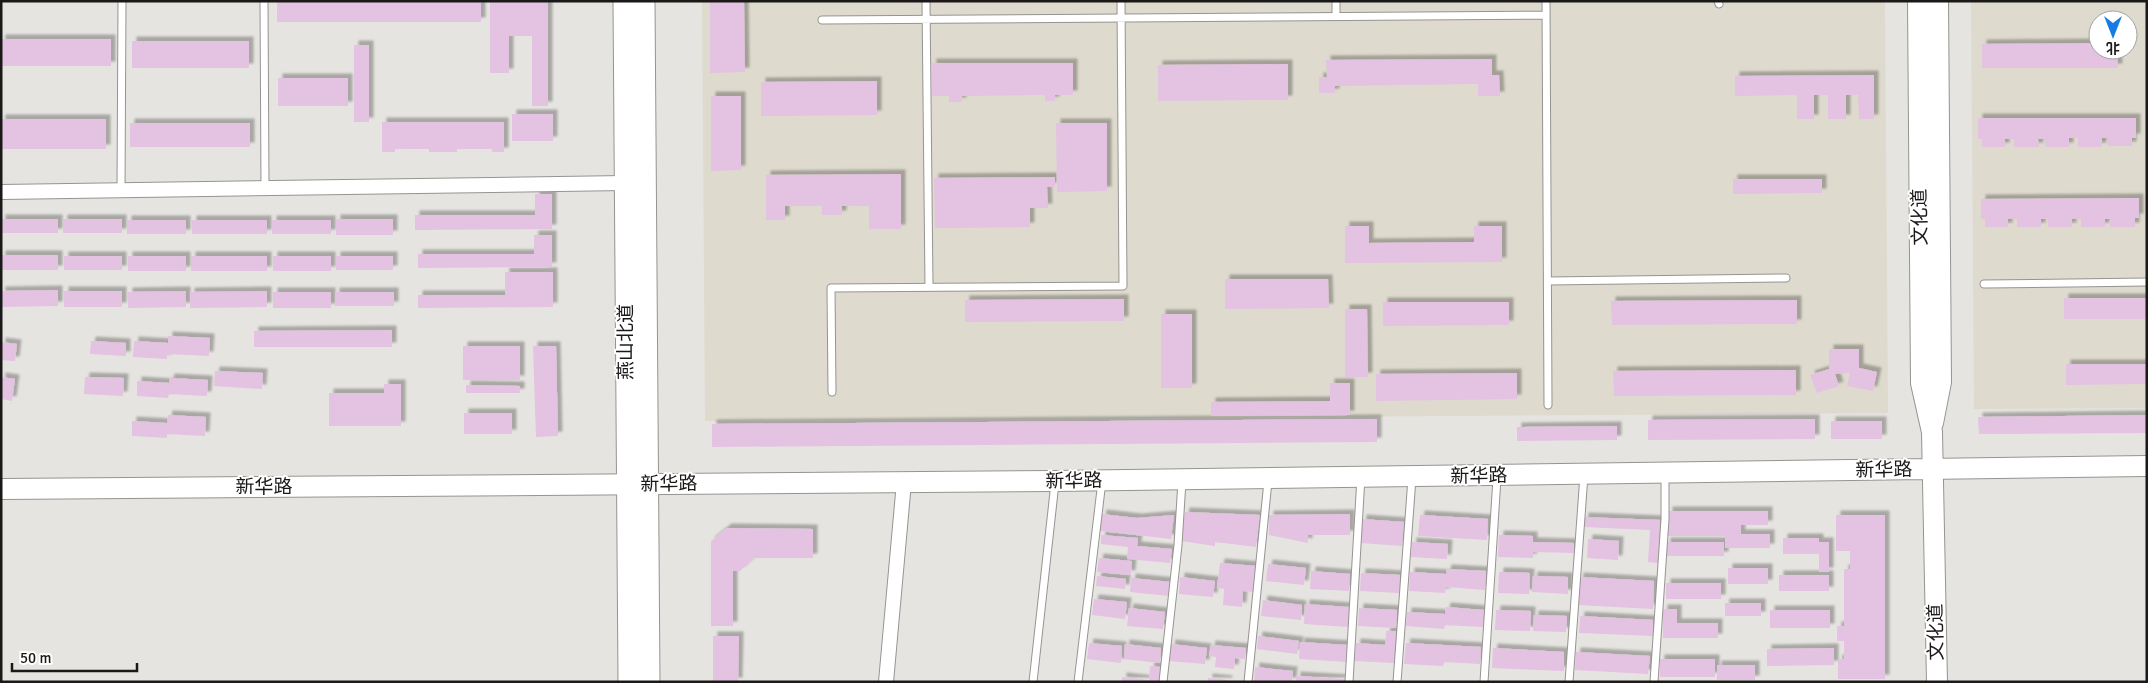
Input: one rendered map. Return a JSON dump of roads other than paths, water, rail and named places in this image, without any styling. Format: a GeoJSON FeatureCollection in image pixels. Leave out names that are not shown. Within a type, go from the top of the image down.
{"type":"FeatureCollection","features":[{"type":"Feature","properties":{"kind":"main road","name":"燕山北道"},"geometry":{"type":"LineString","coordinates":[[624,1],[625,183],[649,682]]}},
{"type":"Feature","properties":{"kind":"main road","name":"燕山北道"},"geometry":{"type":"LineString","coordinates":[[629,682],[638,484],[644,1]]}},
{"type":"Feature","properties":{"kind":"main road","name":"文化道"},"geometry":{"type":"LineString","coordinates":[[1918,1],[1921,383],[1932,432]]}},
{"type":"Feature","properties":{"kind":"main road","name":"文化道"},"geometry":{"type":"LineString","coordinates":[[1936,682],[1932,432],[1941,382],[1938,1]]}},
{"type":"Feature","properties":{"kind":"main road","name":"新华路"},"geometry":{"type":"LineString","coordinates":[[1,490],[1102,481],[2147,466]]}},
{"type":"Feature","properties":{"kind":"street"},"geometry":{"type":"LineString","coordinates":[[1,192],[625,183]]}},
{"type":"Feature","properties":{"kind":"street"},"geometry":{"type":"LineString","coordinates":[[886,682],[904,482]]}},
{"type":"Feature","properties":{"kind":"lane"},"geometry":{"type":"LineString","coordinates":[[120,190],[122,1]]}},
{"type":"Feature","properties":{"kind":"lane"},"geometry":{"type":"LineString","coordinates":[[264,1],[265,188]]}},
{"type":"Feature","properties":{"kind":"lane"},"geometry":{"type":"LineString","coordinates":[[926,1],[928,287]]}},
{"type":"Feature","properties":{"kind":"lane"},"geometry":{"type":"LineString","coordinates":[[832,392],[831,288],[1123,286],[1121,1]]}},
{"type":"Feature","properties":{"kind":"lane"},"geometry":{"type":"LineString","coordinates":[[1336,1],[1336,16]]}},
{"type":"Feature","properties":{"kind":"lane"},"geometry":{"type":"LineString","coordinates":[[1546,1],[1548,405]]}},
{"type":"Feature","properties":{"kind":"lane"},"geometry":{"type":"LineString","coordinates":[[822,20],[1546,15]]}},
{"type":"Feature","properties":{"kind":"lane"},"geometry":{"type":"LineString","coordinates":[[1548,281],[1786,278]]}},
{"type":"Feature","properties":{"kind":"lane"},"geometry":{"type":"LineString","coordinates":[[1984,284],[2147,282]]}},
{"type":"Feature","properties":{"kind":"lane"},"geometry":{"type":"LineString","coordinates":[[1654,682],[1665,519],[1665,473]]}},
{"type":"Feature","properties":{"kind":"lane"},"geometry":{"type":"LineString","coordinates":[[1569,682],[1584,474]]}},
{"type":"Feature","properties":{"kind":"lane"},"geometry":{"type":"LineString","coordinates":[[1484,682],[1497,475]]}},
{"type":"Feature","properties":{"kind":"lane"},"geometry":{"type":"LineString","coordinates":[[1397,682],[1412,476]]}},
{"type":"Feature","properties":{"kind":"lane"},"geometry":{"type":"LineString","coordinates":[[1348,682],[1361,477]]}},
{"type":"Feature","properties":{"kind":"lane"},"geometry":{"type":"LineString","coordinates":[[1248,682],[1268,478]]}},
{"type":"Feature","properties":{"kind":"lane"},"geometry":{"type":"LineString","coordinates":[[1163,682],[1178,545],[1182,480]]}},
{"type":"Feature","properties":{"kind":"lane"},"geometry":{"type":"LineString","coordinates":[[1034,682],[1055,481]]}},
{"type":"Feature","properties":{"kind":"lane"},"geometry":{"type":"LineString","coordinates":[[1078,682],[1102,481]]}}]}
